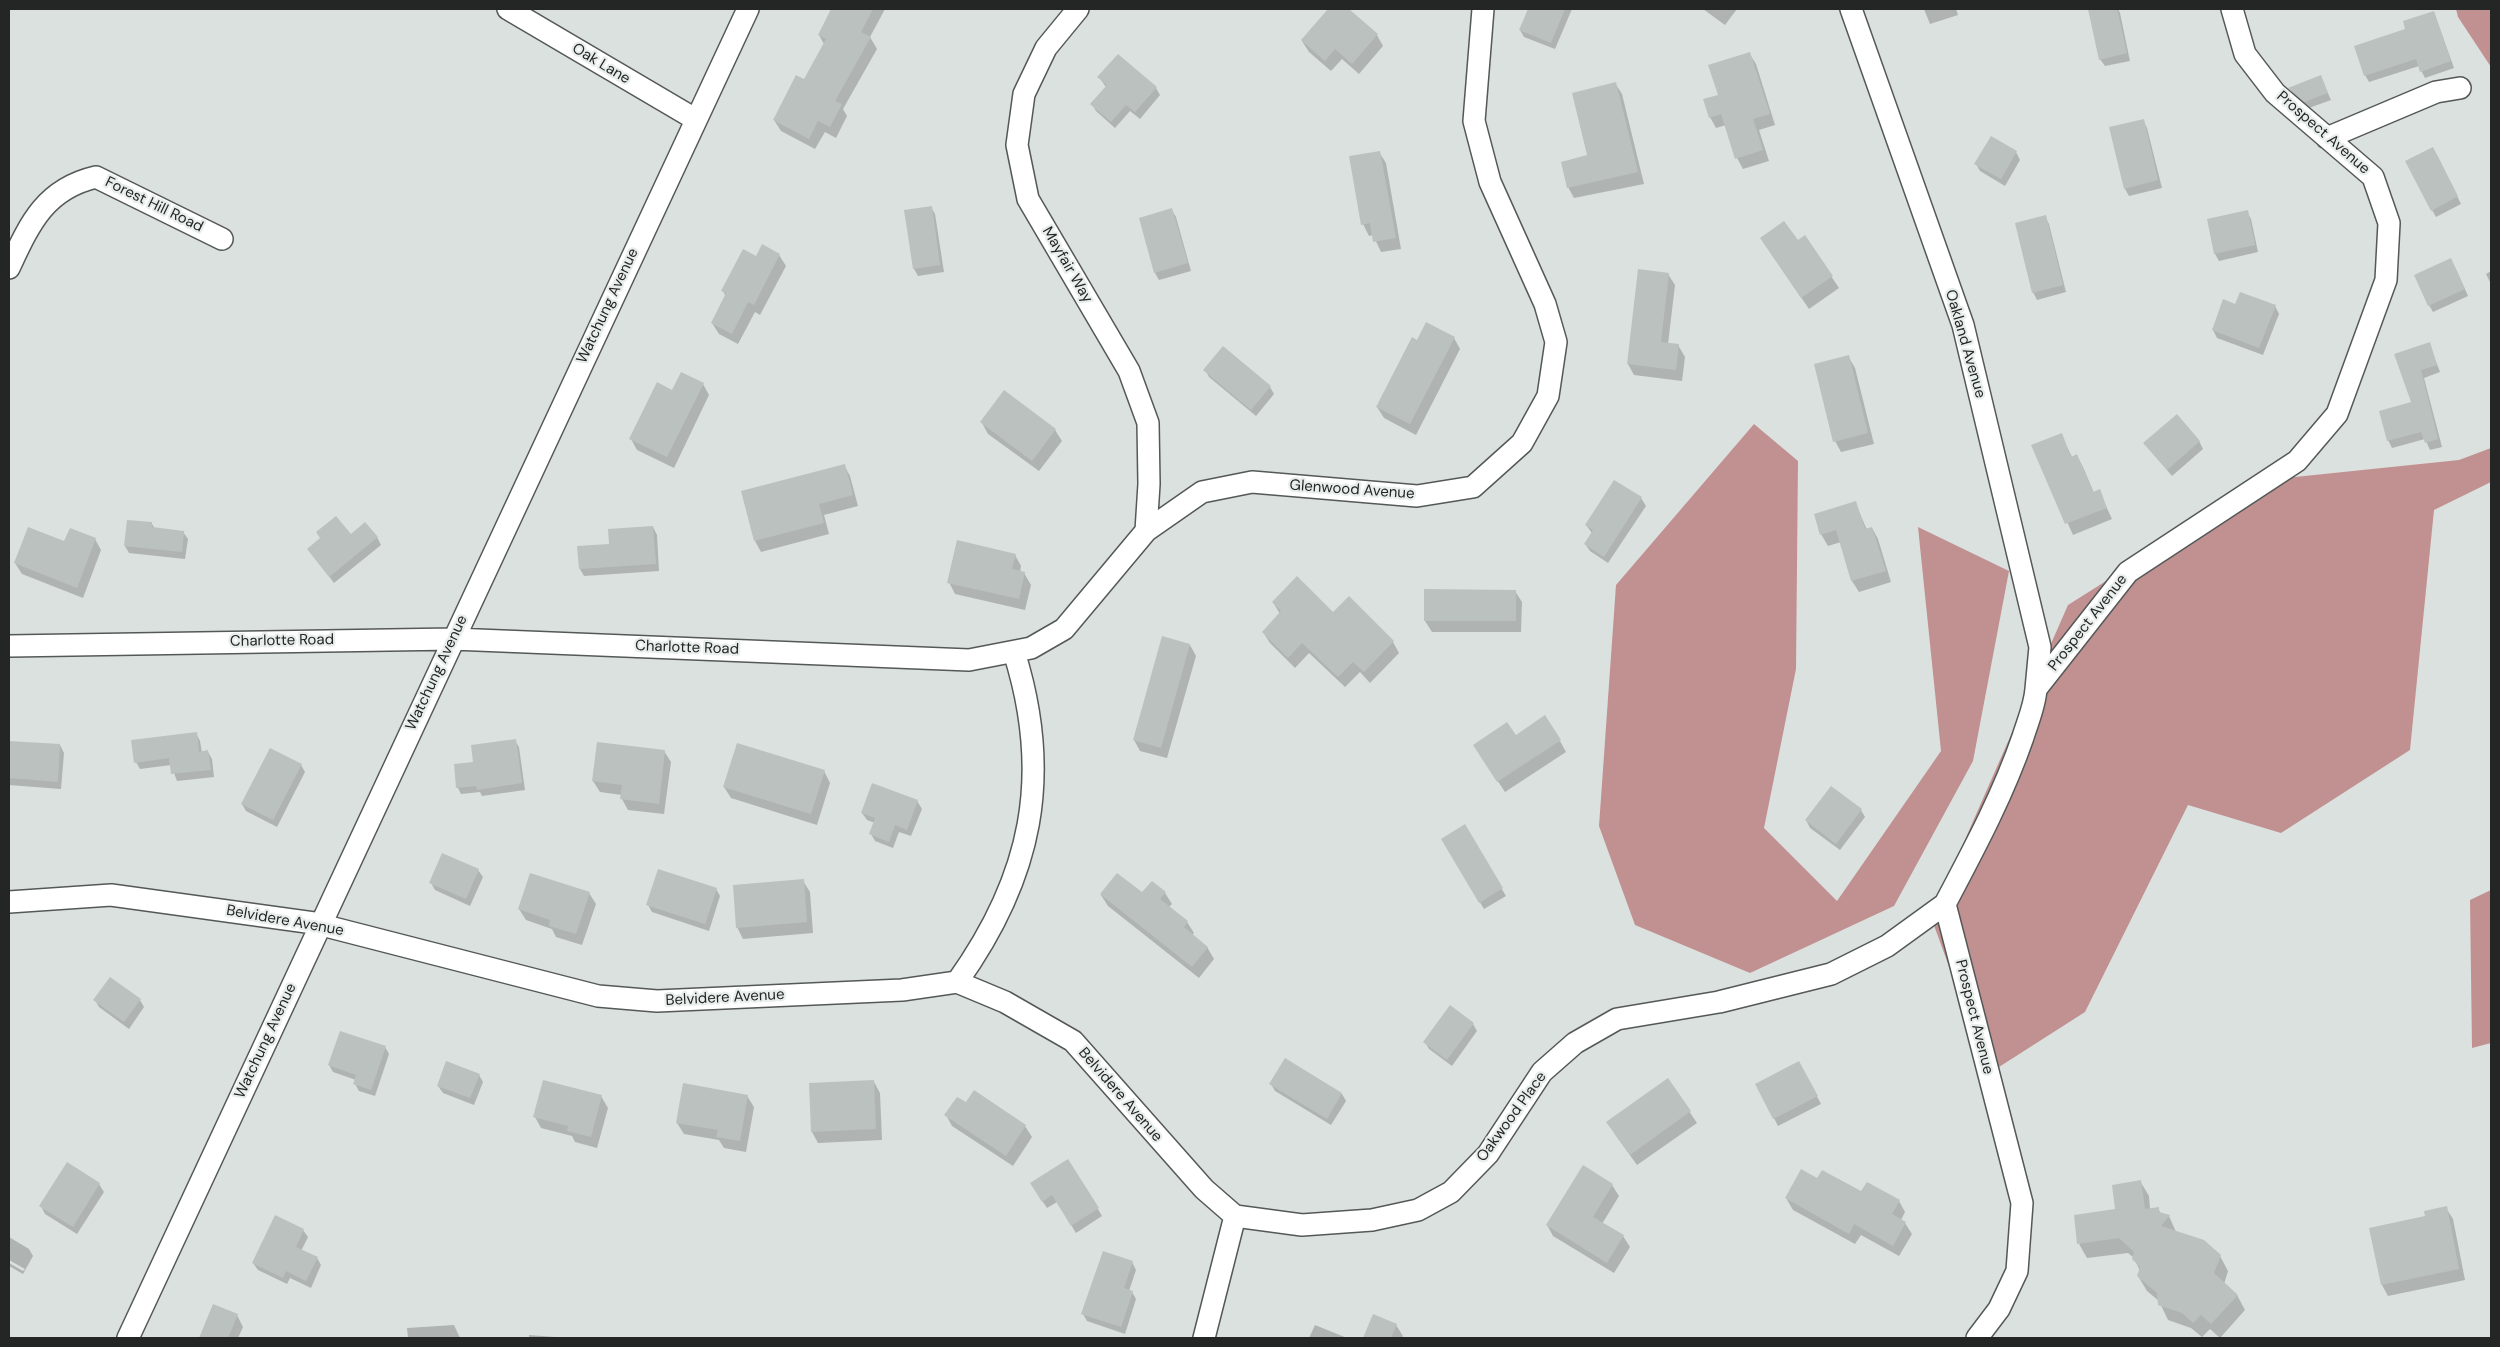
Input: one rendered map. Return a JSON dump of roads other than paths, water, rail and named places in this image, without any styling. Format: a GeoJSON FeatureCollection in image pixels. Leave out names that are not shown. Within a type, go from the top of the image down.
{"type":"FeatureCollection","features":[{"type":"Feature","properties":{"kind":"street","name":"Oak Lane"},"geometry":{"type":"LineString","coordinates":[[508,9],[695,119]]}},
{"type":"Feature","properties":{"kind":"street","name":"Watchung Avenue"},"geometry":{"type":"LineString","coordinates":[[128,1338],[695,119],[748,9]]}},
{"type":"Feature","properties":{"kind":"street","name":"Mayfair Way"},"geometry":{"type":"LineString","coordinates":[[1078,9],[1046,48],[1024,94],[1017,145],[1028,199],[1129,371],[1148,423],[1149,484],[1146,531]]}},
{"type":"Feature","properties":{"kind":"street","name":"Glenwood Avenue"},"geometry":{"type":"LineString","coordinates":[[1014,652],[1031,648],[1064,629],[1146,531],[1202,492],[1252,482],[1417,496],[1472,487],[1522,443],[1548,396],[1556,342],[1545,304],[1490,182],[1474,121],[1483,9]]}},
{"type":"Feature","properties":{"kind":"street","name":"Oakland Avenue"},"geometry":{"type":"LineString","coordinates":[[1851,9],[1963,325],[2040,647],[2036,689]]}},
{"type":"Feature","properties":{"kind":"street","name":"Prospect Avenue"},"geometry":{"type":"LineString","coordinates":[[1977,1338],[1999,1308],[2017,1270],[2022,1203],[1946,904],[1991,818],[2018,750],[2035,700],[2036,689],[2128,572],[2297,461],[2337,414],[2386,280],[2390,223],[2373,177],[2275,92],[2245,54],[2232,9]]}},
{"type":"Feature","properties":{"kind":"street"},"geometry":{"type":"LineString","coordinates":[[2327,138],[2436,92],[2460,88]]}},
{"type":"Feature","properties":{"kind":"street","name":"Forest Hill Road"},"geometry":{"type":"LineString","coordinates":[[9,268],[29,225],[60,190],[76,182],[96,177],[222,239]]}},
{"type":"Feature","properties":{"kind":"street","name":"Charlotte Road"},"geometry":{"type":"LineString","coordinates":[[9,646],[453,639],[969,660],[1014,652]]}},
{"type":"Feature","properties":{"kind":"street"},"geometry":{"type":"LineString","coordinates":[[957,982],[980,950],[997,920],[1012,887],[1023,853],[1030,818],[1034,783],[1033,748],[1029,712],[1014,652]]}},
{"type":"Feature","properties":{"kind":"street","name":"Belvidere Avenue"},"geometry":{"type":"LineString","coordinates":[[9,902],[111,895],[320,925],[598,996],[658,1001],[902,990],[957,982],[1005,1002],[1073,1041],[1204,1189],[1235,1216]]}},
{"type":"Feature","properties":{"kind":"street","name":"Oakwood Place"},"geometry":{"type":"LineString","coordinates":[[1235,1216],[1302,1225],[1372,1220],[1418,1210],[1451,1192],[1488,1154],[1542,1072],[1575,1043],[1617,1019],[1719,1002],[1831,974],[1887,946],[1946,904]]}},
{"type":"Feature","properties":{"kind":"street"},"geometry":{"type":"LineString","coordinates":[[1204,1338],[1235,1216]]}}]}
